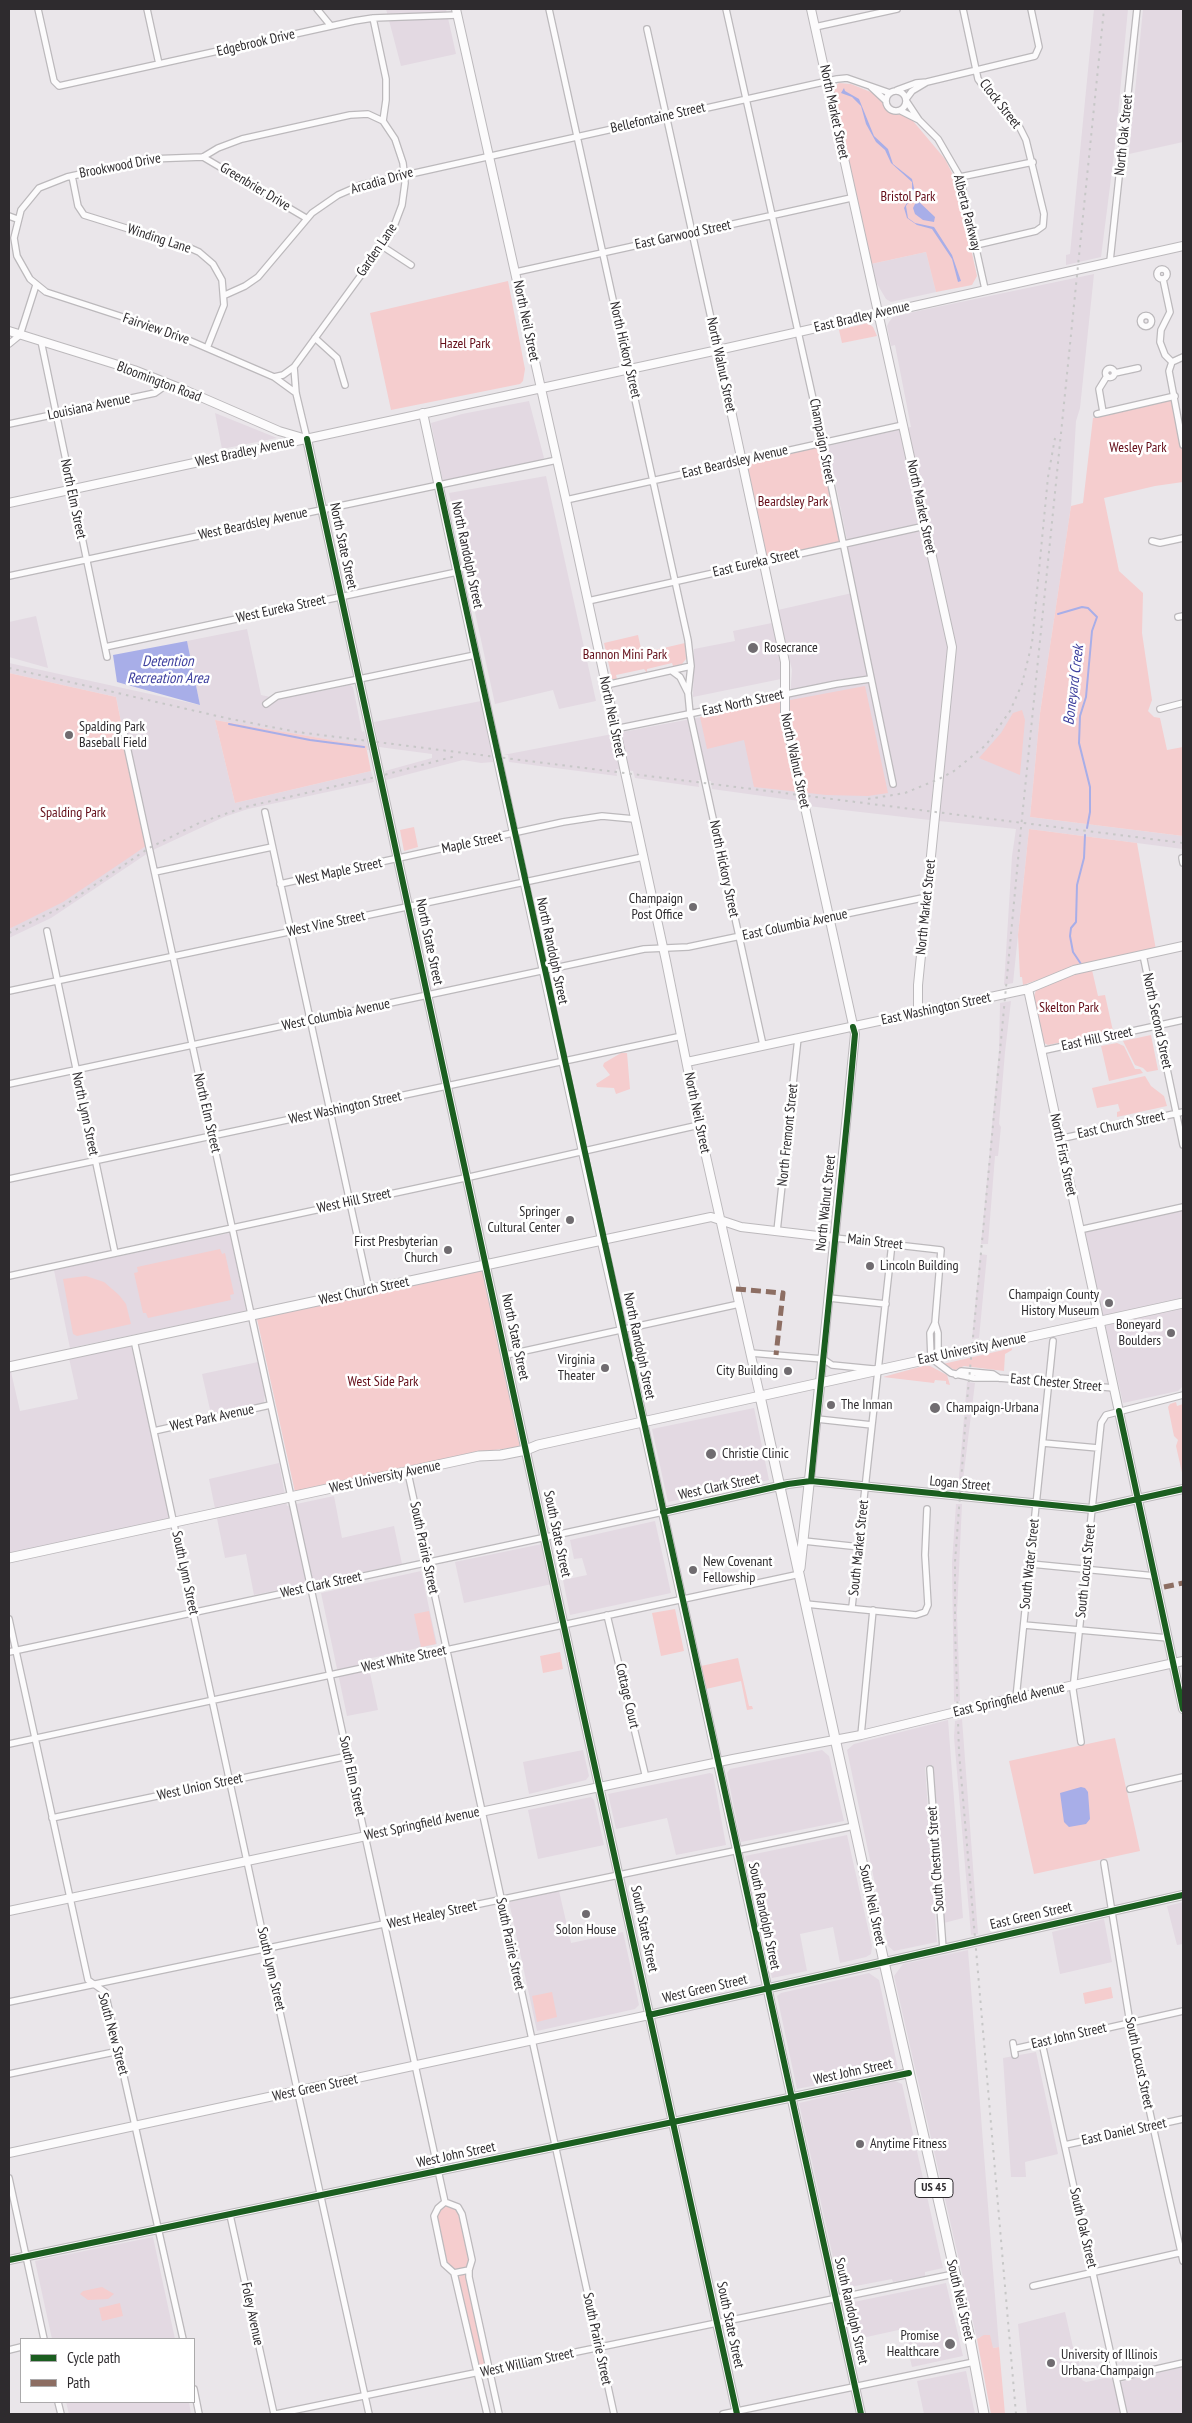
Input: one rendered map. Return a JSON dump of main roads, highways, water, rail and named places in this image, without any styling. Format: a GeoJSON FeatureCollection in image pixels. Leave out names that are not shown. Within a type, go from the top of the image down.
{"type":"FeatureCollection","features":[{"type":"Feature","properties":{"kind":"main road","name":"North Market Street"},"geometry":{"type":"LineString","coordinates":[[811,9],[851,198],[879,312],[950,636],[952,658],[927,898],[918,1012]]}},
{"type":"Feature","properties":{"kind":"main road","name":"North Neil Street"},"geometry":{"type":"LineString","coordinates":[[457,12],[566,500],[682,1036],[699,1124],[760,1396]]}},
{"type":"Feature","properties":{"kind":"main road","name":"East Bradley Avenue"},"geometry":{"type":"LineString","coordinates":[[540,387],[718,350],[985,288],[1183,246]]}},
{"type":"Feature","properties":{"kind":"main road","name":"Bloomington Road"},"geometry":{"type":"LineString","coordinates":[[9,331],[164,382],[279,431],[307,439]]}},
{"type":"Feature","properties":{"kind":"main road","name":"North Walnut Street"},"geometry":{"type":"LineString","coordinates":[[718,350],[785,662],[784,694],[786,721],[855,1034],[820,1382]]}},
{"type":"Feature","properties":{"kind":"main road","name":"West Bradley Avenue"},"geometry":{"type":"LineString","coordinates":[[9,503],[540,387]]}},
{"type":"Feature","properties":{"kind":"main road","name":"North Randolph Street"},"geometry":{"type":"LineString","coordinates":[[423,413],[643,1422]]}},
{"type":"Feature","properties":{"kind":"main road","name":"North State Street"},"geometry":{"type":"LineString","coordinates":[[307,439],[526,1450]]}},
{"type":"Feature","properties":{"kind":"main road","name":"East Washington Street"},"geometry":{"type":"LineString","coordinates":[[686,1062],[1028,989],[1068,972],[1183,946]]}},
{"type":"Feature","properties":{"kind":"main road","name":"North First Street"},"geometry":{"type":"LineString","coordinates":[[1028,989],[1183,1708]]}},
{"type":"Feature","properties":{"kind":"main road","name":"West Church Street"},"geometry":{"type":"LineString","coordinates":[[9,1367],[702,1218],[720,1220]]}},
{"type":"Feature","properties":{"kind":"main road","name":"Main Street"},"geometry":{"type":"LineString","coordinates":[[720,1220],[741,1227],[835,1238]]}},
{"type":"Feature","properties":{"kind":"main road","name":"East University Avenue"},"geometry":{"type":"LineString","coordinates":[[760,1396],[1183,1303]]}},
{"type":"Feature","properties":{"kind":"main road"},"geometry":{"type":"LineString","coordinates":[[800,1574],[820,1382]]}},
{"type":"Feature","properties":{"kind":"main road","name":"West University Avenue"},"geometry":{"type":"LineString","coordinates":[[9,1558],[479,1456],[501,1455],[526,1450],[538,1445],[760,1396]]}},
{"type":"Feature","properties":{"kind":"main road","name":"South Neil Street"},"geometry":{"type":"LineString","coordinates":[[760,1396],[984,2414]]}},
{"type":"Feature","properties":{"kind":"main road","name":"South Randolph Street"},"geometry":{"type":"LineString","coordinates":[[643,1422],[861,2414]]}},
{"type":"Feature","properties":{"kind":"main road","name":"South State Street"},"geometry":{"type":"LineString","coordinates":[[526,1450],[737,2413]]}},
{"type":"Feature","properties":{"kind":"main road","name":"Logan Street"},"geometry":{"type":"LineString","coordinates":[[780,1486],[810,1481],[1092,1509],[1183,1490]]}},
{"type":"Feature","properties":{"kind":"main road","name":"West Clark Street"},"geometry":{"type":"LineString","coordinates":[[663,1512],[780,1486]]}},
{"type":"Feature","properties":{"kind":"main road","name":"East Springfield Avenue"},"geometry":{"type":"LineString","coordinates":[[835,1740],[1183,1661]]}},
{"type":"Feature","properties":{"kind":"main road","name":"West Springfield Avenue"},"geometry":{"type":"LineString","coordinates":[[9,1911],[599,1787],[835,1740]]}},
{"type":"Feature","properties":{"kind":"main road","name":"East Green Street"},"geometry":{"type":"LineString","coordinates":[[884,1962],[1183,1895]]}},
{"type":"Feature","properties":{"kind":"main road","name":"West Green Street"},"geometry":{"type":"LineString","coordinates":[[9,2153],[649,2015],[884,1962]]}},
{"type":"Feature","properties":{"kind":"main road","name":"West John Street"},"geometry":{"type":"LineString","coordinates":[[9,2260],[909,2073]]}},
{"type":"Feature","properties":{"kind":"water"},"geometry":{"type":"Polygon","coordinates":[[[844,88],[845,91],[859,99],[874,136],[888,149],[893,164],[912,179],[915,192],[906,206],[908,218],[915,223],[934,227],[952,255],[961,281],[958,282],[952,259],[932,229],[917,225],[907,218],[904,208],[912,193],[912,182],[891,163],[885,150],[876,142],[866,124],[861,106],[852,97],[841,93],[844,88]]]}},
{"type":"Feature","properties":{"kind":"water"},"geometry":{"type":"Polygon","coordinates":[[[917,200],[935,217],[934,222],[923,220],[915,214],[913,208],[917,200]]]}},
{"type":"Feature","properties":{"kind":"water","name":"Detention Recreation Area"},"geometry":{"type":"Polygon","coordinates":[[[187,641],[200,705],[117,682],[113,655],[187,641]]]}},
{"type":"Feature","properties":{"kind":"water"},"geometry":{"type":"Polygon","coordinates":[[[1081,1787],[1085,1788],[1088,1792],[1090,1819],[1086,1824],[1069,1827],[1064,1822],[1060,1793],[1081,1787]]]}},
{"type":"Feature","properties":{"kind":"waterway","name":"Boneyard Creek"},"geometry":{"type":"LineString","coordinates":[[1058,614],[1082,607],[1088,608],[1097,617],[1092,631],[1086,697],[1080,716],[1079,743],[1090,787],[1090,812],[1087,828]]}},
{"type":"Feature","properties":{"kind":"waterway"},"geometry":{"type":"LineString","coordinates":[[229,724],[310,740],[364,747]]}},
{"type":"Feature","properties":{"kind":"waterway","name":"Boneyard Creek"},"geometry":{"type":"LineString","coordinates":[[1081,964],[1073,952],[1070,936],[1071,928],[1076,922],[1077,885],[1084,858],[1085,835]]}},
{"type":"Feature","properties":{"kind":"railway"},"geometry":{"type":"LineString","coordinates":[[1016,2414],[959,1752],[955,1562],[967,1401],[1021,828],[1104,9]]}},
{"type":"Feature","properties":{"kind":"railway"},"geometry":{"type":"LineString","coordinates":[[868,799],[905,793],[954,771],[986,745],[1010,711],[1022,684],[1032,643],[1048,477],[1055,438]]}},
{"type":"Feature","properties":{"kind":"railway"},"geometry":{"type":"LineString","coordinates":[[9,668],[226,718],[297,732],[1183,843]]}},
{"type":"Feature","properties":{"kind":"railway"},"geometry":{"type":"LineString","coordinates":[[9,933],[62,907],[149,848],[199,823],[245,807],[380,776],[456,756]]}},
{"type":"Feature","properties":{"kind":"place","name":"Rosecrance"},"geometry":{"type":"Point","coordinates":[753,648]}},
{"type":"Feature","properties":{"kind":"place","name":"Spalding Park Baseball Field"},"geometry":{"type":"Point","coordinates":[69,735]}},
{"type":"Feature","properties":{"kind":"place","name":"Champaign Post Office"},"geometry":{"type":"Point","coordinates":[693,907]}},
{"type":"Feature","properties":{"kind":"place","name":"Springer Cultural Center"},"geometry":{"type":"Point","coordinates":[570,1220]}},
{"type":"Feature","properties":{"kind":"place","name":"First Presbyterian Church"},"geometry":{"type":"Point","coordinates":[448,1250]}},
{"type":"Feature","properties":{"kind":"place","name":"Lincoln Building"},"geometry":{"type":"Point","coordinates":[870,1266]}},
{"type":"Feature","properties":{"kind":"place","name":"Champaign County History Museum"},"geometry":{"type":"Point","coordinates":[1109,1303]}},
{"type":"Feature","properties":{"kind":"place","name":"Boneyard Boulders"},"geometry":{"type":"Point","coordinates":[1171,1333]}},
{"type":"Feature","properties":{"kind":"place","name":"Virginia Theater"},"geometry":{"type":"Point","coordinates":[605,1368]}},
{"type":"Feature","properties":{"kind":"place","name":"City Building"},"geometry":{"type":"Point","coordinates":[788,1371]}},
{"type":"Feature","properties":{"kind":"place","name":"The Inman"},"geometry":{"type":"Point","coordinates":[831,1405]}},
{"type":"Feature","properties":{"kind":"place","name":"Champaign-Urbana"},"geometry":{"type":"Point","coordinates":[935,1408]}},
{"type":"Feature","properties":{"kind":"place","name":"Christie Clinic"},"geometry":{"type":"Point","coordinates":[711,1454]}},
{"type":"Feature","properties":{"kind":"place","name":"New Covenant Fellowship"},"geometry":{"type":"Point","coordinates":[693,1570]}},
{"type":"Feature","properties":{"kind":"place","name":"Solon House"},"geometry":{"type":"Point","coordinates":[586,1914]}},
{"type":"Feature","properties":{"kind":"place","name":"Anytime Fitness"},"geometry":{"type":"Point","coordinates":[860,2144]}},
{"type":"Feature","properties":{"kind":"place","name":"Promise Healthcare"},"geometry":{"type":"Point","coordinates":[950,2344]}},
{"type":"Feature","properties":{"kind":"place","name":"University of Illinois Urbana-Champaign"},"geometry":{"type":"Point","coordinates":[1051,2363]}},
{"type":"Feature","properties":{"kind":"park label","name":"Bristol Park"},"geometry":{"type":"Point","coordinates":[908,197]}},
{"type":"Feature","properties":{"kind":"park label","name":"Hazel Park"},"geometry":{"type":"Point","coordinates":[465,344]}},
{"type":"Feature","properties":{"kind":"park label","name":"Wesley Park"},"geometry":{"type":"Point","coordinates":[1138,448]}},
{"type":"Feature","properties":{"kind":"park label","name":"Beardsley Park"},"geometry":{"type":"Point","coordinates":[793,502]}},
{"type":"Feature","properties":{"kind":"park label","name":"Bannon Mini Park"},"geometry":{"type":"Point","coordinates":[625,655]}},
{"type":"Feature","properties":{"kind":"park label","name":"Spalding Park"},"geometry":{"type":"Point","coordinates":[73,813]}},
{"type":"Feature","properties":{"kind":"park label","name":"Skelton Park"},"geometry":{"type":"Point","coordinates":[1069,1008]}},
{"type":"Feature","properties":{"kind":"park label","name":"West Side Park"},"geometry":{"type":"Point","coordinates":[383,1382]}}]}
